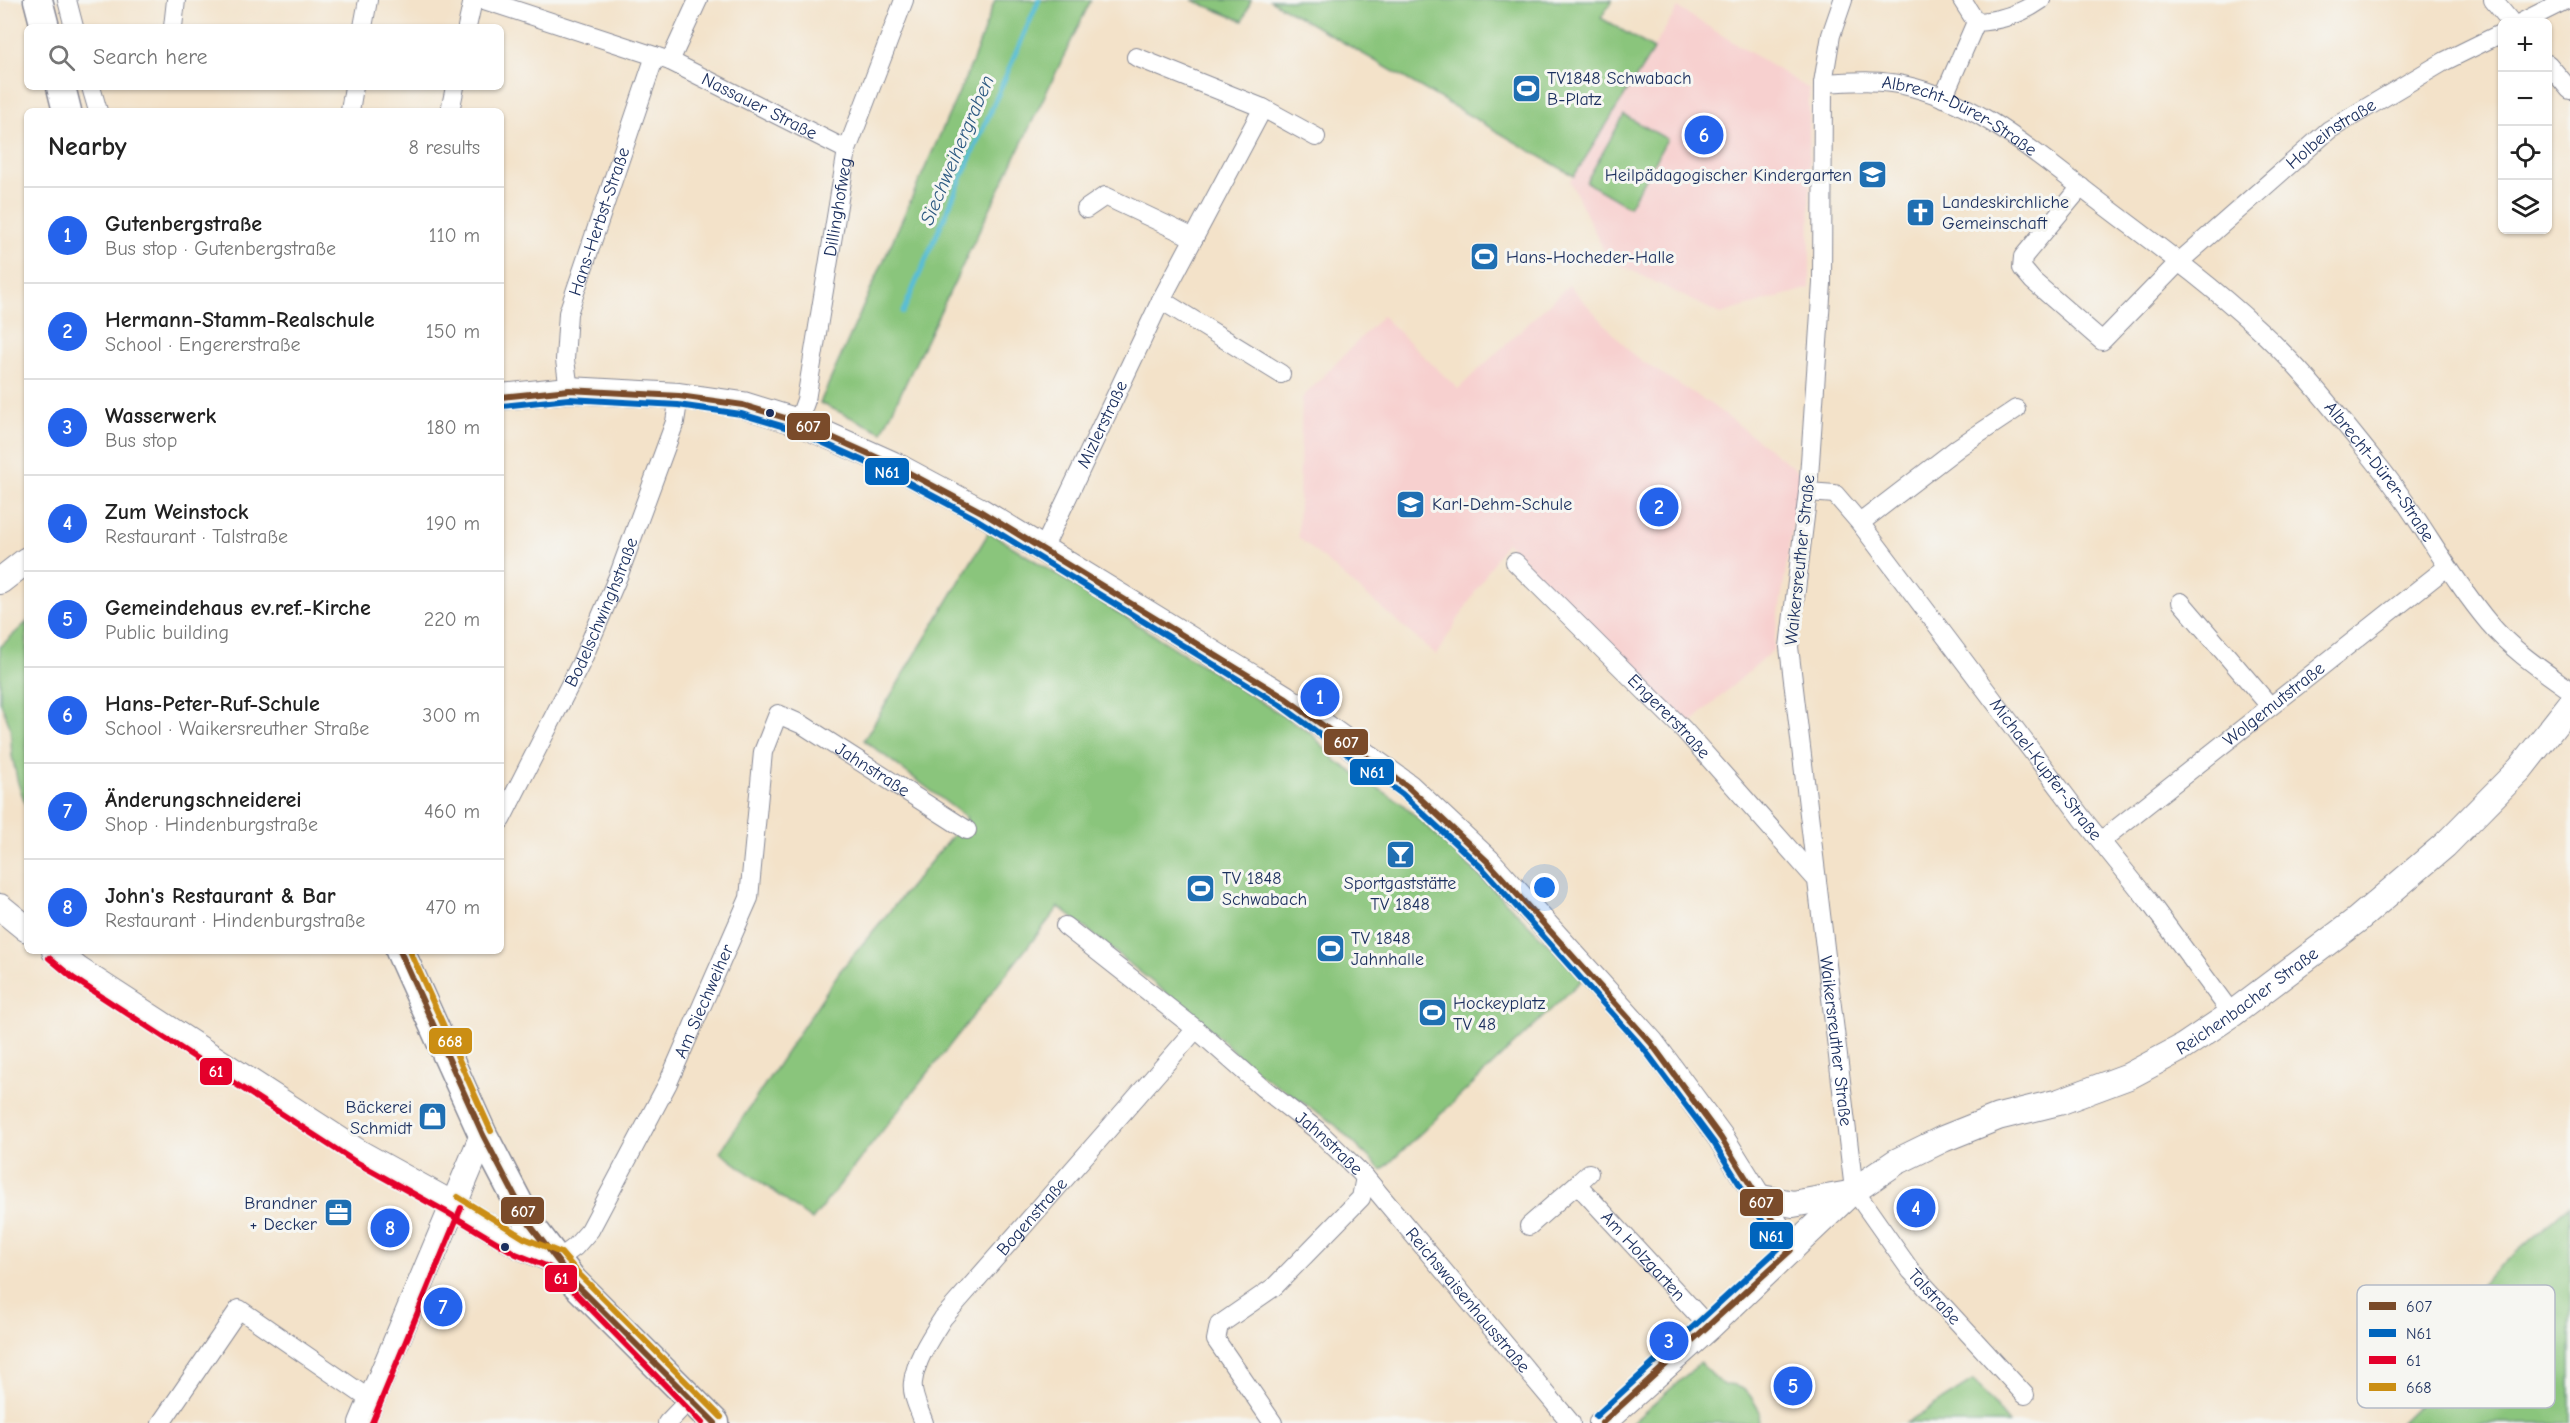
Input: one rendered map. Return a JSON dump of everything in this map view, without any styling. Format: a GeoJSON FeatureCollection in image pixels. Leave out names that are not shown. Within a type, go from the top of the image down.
{"type":"FeatureCollection","features":[{"type":"Feature","properties":{"kind":"main road"},"geometry":{"type":"LineString","coordinates":[[38,0],[44,24]]}},
{"type":"Feature","properties":{"kind":"main road"},"geometry":{"type":"LineString","coordinates":[[62,90],[66,108]]}},
{"type":"Feature","properties":{"kind":"main road"},"geometry":{"type":"LineString","coordinates":[[401,954],[483,1135],[530,1225],[556,1261],[716,1423]]}},
{"type":"Feature","properties":{"kind":"street"},"geometry":{"type":"LineString","coordinates":[[67,0],[73,24]]}},
{"type":"Feature","properties":{"kind":"street"},"geometry":{"type":"LineString","coordinates":[[173,24],[176,0]]}},
{"type":"Feature","properties":{"kind":"street"},"geometry":{"type":"LineString","coordinates":[[364,24],[368,0]]}},
{"type":"Feature","properties":{"kind":"street"},"geometry":{"type":"LineString","coordinates":[[468,24],[473,0]]}},
{"type":"Feature","properties":{"kind":"street","name":"Nassauer Straße"},"geometry":{"type":"LineString","coordinates":[[484,0],[663,58],[848,150]]}},
{"type":"Feature","properties":{"kind":"street"},"geometry":{"type":"LineString","coordinates":[[663,58],[698,0]]}},
{"type":"Feature","properties":{"kind":"street","name":"Dillinghofweg"},"geometry":{"type":"LineString","coordinates":[[798,423],[806,400],[848,150],[904,0]]}},
{"type":"Feature","properties":{"kind":"street","name":"Waikersreuther Straße"},"geometry":{"type":"LineString","coordinates":[[1843,0],[1831,35],[1823,83],[1822,283],[1808,492],[1788,647],[1851,1192]]}},
{"type":"Feature","properties":{"kind":"street"},"geometry":{"type":"LineString","coordinates":[[1962,0],[1976,22]]}},
{"type":"Feature","properties":{"kind":"street"},"geometry":{"type":"LineString","coordinates":[[1976,22],[1996,21],[2028,9],[2041,0]]}},
{"type":"Feature","properties":{"kind":"street"},"geometry":{"type":"LineString","coordinates":[[2493,0],[2508,18]]}},
{"type":"Feature","properties":{"kind":"street"},"geometry":{"type":"LineString","coordinates":[[2530,18],[2566,0]]}},
{"type":"Feature","properties":{"kind":"street"},"geometry":{"type":"LineString","coordinates":[[1943,98],[1976,22]]}},
{"type":"Feature","properties":{"kind":"street","name":"Holbeinstraße"},"geometry":{"type":"LineString","coordinates":[[2179,262],[2329,130],[2445,61],[2498,35]]}},
{"type":"Feature","properties":{"kind":"street"},"geometry":{"type":"LineString","coordinates":[[1136,57],[1263,108],[1316,137]]}},
{"type":"Feature","properties":{"kind":"street","name":"Hans-Herbst-Straße"},"geometry":{"type":"LineString","coordinates":[[569,390],[565,360],[568,313],[663,58]]}},
{"type":"Feature","properties":{"kind":"street"},"geometry":{"type":"LineString","coordinates":[[2552,70],[2570,90]]}},
{"type":"Feature","properties":{"kind":"street","name":"Albrecht-Dürer-Straße"},"geometry":{"type":"LineString","coordinates":[[1823,83],[1869,81],[1903,85],[1943,98],[1984,117],[2022,141],[2179,262],[2256,326],[2302,373],[2380,467],[2447,567],[2491,625],[2533,664],[2570,690]]}},
{"type":"Feature","properties":{"kind":"street"},"geometry":{"type":"LineString","coordinates":[[92,90],[97,108]]}},
{"type":"Feature","properties":{"kind":"street"},"geometry":{"type":"LineString","coordinates":[[350,108],[354,90]]}},
{"type":"Feature","properties":{"kind":"street"},"geometry":{"type":"LineString","coordinates":[[451,108],[454,90]]}},
{"type":"Feature","properties":{"kind":"street","name":"Mizlerstraße"},"geometry":{"type":"LineString","coordinates":[[1043,549],[1161,300],[1263,108]]}},
{"type":"Feature","properties":{"kind":"street"},"geometry":{"type":"LineString","coordinates":[[2080,187],[2023,257],[2022,268],[2033,281],[2102,341],[2179,262]]}},
{"type":"Feature","properties":{"kind":"street"},"geometry":{"type":"LineString","coordinates":[[1086,209],[1105,196],[1194,238]]}},
{"type":"Feature","properties":{"kind":"street"},"geometry":{"type":"LineString","coordinates":[[1161,300],[1281,374]]}},
{"type":"Feature","properties":{"kind":"street"},"geometry":{"type":"LineString","coordinates":[[504,397],[569,390],[679,396],[743,405],[798,423],[896,466],[980,511],[1285,698],[1408,786],[1488,862],[1651,1043],[1721,1137],[1756,1197],[1791,1250]]}},
{"type":"Feature","properties":{"kind":"street","name":"Bodelschwinghstraße"},"geometry":{"type":"LineString","coordinates":[[504,814],[581,663],[615,584],[675,422],[679,396]]}},
{"type":"Feature","properties":{"kind":"street"},"geometry":{"type":"LineString","coordinates":[[1860,523],[1959,447],[2016,409]]}},
{"type":"Feature","properties":{"kind":"street","name":"Michael-Kupfer-Straße"},"geometry":{"type":"LineString","coordinates":[[1808,492],[1835,494],[1860,523],[2232,1014]]}},
{"type":"Feature","properties":{"kind":"street"},"geometry":{"type":"LineString","coordinates":[[0,581],[24,562]]}},
{"type":"Feature","properties":{"kind":"street","name":"Engererstraße"},"geometry":{"type":"LineString","coordinates":[[1515,562],[1684,730],[1814,877]]}},
{"type":"Feature","properties":{"kind":"street","name":"Wolgemutstraße"},"geometry":{"type":"LineString","coordinates":[[2102,840],[2269,705],[2447,567]]}},
{"type":"Feature","properties":{"kind":"street"},"geometry":{"type":"LineString","coordinates":[[2181,602],[2269,705]]}},
{"type":"Feature","properties":{"kind":"street","name":"Reichenbacher Straße"},"geometry":{"type":"LineString","coordinates":[[1851,1192],[1896,1162],[1943,1139],[1998,1117],[2059,1102],[2129,1076],[2183,1047],[2232,1014],[2357,920],[2445,845],[2520,769],[2570,705]]}},
{"type":"Feature","properties":{"kind":"street","name":"Jahnstraße"},"geometry":{"type":"LineString","coordinates":[[778,714],[803,725],[967,830]]}},
{"type":"Feature","properties":{"kind":"street","name":"Am Siechweiher"},"geometry":{"type":"LineString","coordinates":[[556,1261],[575,1247],[590,1230],[624,1167],[668,1083],[749,898],[763,752],[778,714]]}},
{"type":"Feature","properties":{"kind":"street"},"geometry":{"type":"LineString","coordinates":[[0,907],[24,927]]}},
{"type":"Feature","properties":{"kind":"street","name":"Jahnstraße"},"geometry":{"type":"LineString","coordinates":[[1065,926],[1196,1029],[1263,1088],[1317,1130],[1365,1177],[1361,1198],[1282,1279],[1219,1325],[1216,1340],[1273,1423]]}},
{"type":"Feature","properties":{"kind":"street"},"geometry":{"type":"LineString","coordinates":[[59,954],[78,970],[359,1153],[453,1205],[520,1246],[556,1261]]}},
{"type":"Feature","properties":{"kind":"street","name":"Bogenstraße"},"geometry":{"type":"LineString","coordinates":[[924,1423],[912,1382],[923,1352],[943,1318],[1196,1029]]}},
{"type":"Feature","properties":{"kind":"street"},"geometry":{"type":"LineString","coordinates":[[161,1423],[239,1308],[367,1412],[483,1135]]}},
{"type":"Feature","properties":{"kind":"street","name":"Reichswaisenhausstraße"},"geometry":{"type":"LineString","coordinates":[[1365,1177],[1571,1423]]}},
{"type":"Feature","properties":{"kind":"street","name":"Am Holzgarten"},"geometry":{"type":"LineString","coordinates":[[1529,1226],[1583,1179],[1709,1327]]}},
{"type":"Feature","properties":{"kind":"street"},"geometry":{"type":"LineString","coordinates":[[1756,1197],[1793,1204],[1851,1192]]}},
{"type":"Feature","properties":{"kind":"street"},"geometry":{"type":"LineString","coordinates":[[1602,1423],[1709,1327],[1851,1192]]}},
{"type":"Feature","properties":{"kind":"street","name":"Talstraße"},"geometry":{"type":"LineString","coordinates":[[1851,1192],[1911,1271],[2025,1395]]}},
{"type":"Feature","properties":{"kind":"street"},"geometry":{"type":"LineString","coordinates":[[667,1423],[690,1398]]}},
{"type":"Feature","properties":{"kind":"shaded area"},"geometry":{"type":"Polygon","coordinates":[[[1678,8],[1809,89],[1810,288],[1720,314],[1608,259],[1570,181],[1678,8]]]}},
{"type":"Feature","properties":{"kind":"shaded area"},"geometry":{"type":"Polygon","coordinates":[[[1569,285],[1635,357],[1709,403],[1801,473],[1773,650],[1685,728],[1506,542],[1436,655],[1298,537],[1302,398],[1382,316],[1458,389],[1569,285]]]}},
{"type":"Feature","properties":{"kind":"green space"},"geometry":{"type":"Polygon","coordinates":[[[995,0],[1091,0],[882,432],[820,403],[972,63],[995,0]]]}},
{"type":"Feature","properties":{"kind":"green space"},"geometry":{"type":"Polygon","coordinates":[[[1192,0],[1251,0],[1243,21],[1192,0]]]}},
{"type":"Feature","properties":{"kind":"green space","name":"TV1848 Schwabach B-Platz"},"geometry":{"type":"Polygon","coordinates":[[[1270,0],[1612,0],[1601,18],[1654,49],[1574,176],[1270,0]]]}},
{"type":"Feature","properties":{"kind":"green space"},"geometry":{"type":"Polygon","coordinates":[[[1624,115],[1667,139],[1629,207],[1586,182],[1624,115]]]}},
{"type":"Feature","properties":{"kind":"green space","name":"TV 1848 Schwabach"},"geometry":{"type":"Polygon","coordinates":[[[989,532],[1311,733],[1337,762],[1400,802],[1473,869],[1583,979],[1382,1170],[1332,1122],[1253,1069],[1202,1022],[1059,907],[812,1220],[720,1152],[840,971],[967,818],[864,740],[989,532]]]}},
{"type":"Feature","properties":{"kind":"green space"},"geometry":{"type":"Polygon","coordinates":[[[24,625],[24,800],[12,756],[10,727],[0,701],[0,647],[24,625]]]}},
{"type":"Feature","properties":{"kind":"green space"},"geometry":{"type":"Polygon","coordinates":[[[2570,1205],[2570,1423],[2400,1423],[2415,1408],[2555,1408],[2555,1285],[2479,1285],[2570,1205]]]}},
{"type":"Feature","properties":{"kind":"green space"},"geometry":{"type":"Polygon","coordinates":[[[1700,1363],[1723,1385],[1731,1385],[1746,1391],[1760,1412],[1758,1423],[1632,1423],[1700,1363]]]}},
{"type":"Feature","properties":{"kind":"green space"},"geometry":{"type":"Polygon","coordinates":[[[1974,1380],[2009,1423],[1906,1423],[1974,1380]]]}},
{"type":"Feature","properties":{"kind":"waterway","name":"Siechweihergraben"},"geometry":{"type":"LineString","coordinates":[[903,312],[1039,0]]}},
{"type":"Feature","properties":{"kind":"transit line","name":"607"},"geometry":{"type":"LineString","coordinates":[[504,397],[569,390],[679,396],[743,405],[798,422],[896,466],[980,511],[1285,698],[1408,787],[1488,862],[1651,1043],[1721,1138],[1791,1250],[1602,1423]]}},
{"type":"Feature","properties":{"kind":"transit line","name":"N61"},"geometry":{"type":"LineString","coordinates":[[504,406],[569,399],[678,405],[741,414],[795,430],[892,474],[976,519],[1280,705],[1402,794],[1482,868],[1644,1049],[1714,1143],[1779,1248],[1596,1416]]}},
{"type":"Feature","properties":{"kind":"transit line","name":"607"},"geometry":{"type":"LineString","coordinates":[[401,954],[483,1135],[530,1225],[573,1281],[715,1423]]}},
{"type":"Feature","properties":{"kind":"transit line","name":"668"},"geometry":{"type":"LineString","coordinates":[[411,954],[491,1131]]}},
{"type":"Feature","properties":{"kind":"transit line","name":"61"},"geometry":{"type":"LineString","coordinates":[[49,958],[73,978],[354,1161],[516,1254],[551,1268],[702,1423]]}},
{"type":"Feature","properties":{"kind":"transit line","name":"668"},"geometry":{"type":"LineString","coordinates":[[458,1197],[524,1238],[561,1253],[721,1417]]}},
{"type":"Feature","properties":{"kind":"transit line","name":"61"},"geometry":{"type":"LineString","coordinates":[[372,1423],[461,1208]]}},
{"type":"Feature","properties":{"kind":"place","name":"TV1848 Schwabach B-Platz"},"geometry":{"type":"Point","coordinates":[1526,88]}},
{"type":"Feature","properties":{"kind":"place","name":"Hans-Peter-Ruf-Schule"},"geometry":{"type":"Point","coordinates":[1704,135]}},
{"type":"Feature","properties":{"kind":"place","name":"Heilpädagogischer Kindergarten"},"geometry":{"type":"Point","coordinates":[1873,175]}},
{"type":"Feature","properties":{"kind":"place","name":"Landeskirchliche Gemeinschaft"},"geometry":{"type":"Point","coordinates":[1921,212]}},
{"type":"Feature","properties":{"kind":"place","name":"Hans-Hocheder-Halle"},"geometry":{"type":"Point","coordinates":[1485,257]}},
{"type":"Feature","properties":{"kind":"place","name":"Karl-Dehm-Schule"},"geometry":{"type":"Point","coordinates":[1411,504]}},
{"type":"Feature","properties":{"kind":"place","name":"Hermann-Stamm-Realschule"},"geometry":{"type":"Point","coordinates":[1659,507]}},
{"type":"Feature","properties":{"kind":"place","name":"Gutenbergstraße"},"geometry":{"type":"Point","coordinates":[1320,697]}},
{"type":"Feature","properties":{"kind":"place","name":"Sportgaststätte TV 1848"},"geometry":{"type":"Point","coordinates":[1400,854]}},
{"type":"Feature","properties":{"kind":"place","name":"TV 1848 Schwabach"},"geometry":{"type":"Point","coordinates":[1201,888]}},
{"type":"Feature","properties":{"kind":"place","name":"TV 1848 Jahnhalle"},"geometry":{"type":"Point","coordinates":[1330,948]}},
{"type":"Feature","properties":{"kind":"place","name":"Hockeyplatz TV 48"},"geometry":{"type":"Point","coordinates":[1432,1013]}},
{"type":"Feature","properties":{"kind":"place","name":"Bäckerei Schmidt"},"geometry":{"type":"Point","coordinates":[433,1117]}},
{"type":"Feature","properties":{"kind":"place","name":"Zum Weinstock"},"geometry":{"type":"Point","coordinates":[1916,1208]}},
{"type":"Feature","properties":{"kind":"place","name":"Brandner + Decker"},"geometry":{"type":"Point","coordinates":[338,1213]}},
{"type":"Feature","properties":{"kind":"place","name":"John's Restaurant & Bar"},"geometry":{"type":"Point","coordinates":[390,1228]}},
{"type":"Feature","properties":{"kind":"place","name":"Änderungschneiderei"},"geometry":{"type":"Point","coordinates":[443,1307]}},
{"type":"Feature","properties":{"kind":"place","name":"Wasserwerk"},"geometry":{"type":"Point","coordinates":[1669,1341]}},
{"type":"Feature","properties":{"kind":"place","name":"Gemeindehaus ev.ref.-Kirche"},"geometry":{"type":"Point","coordinates":[1793,1386]}}]}
